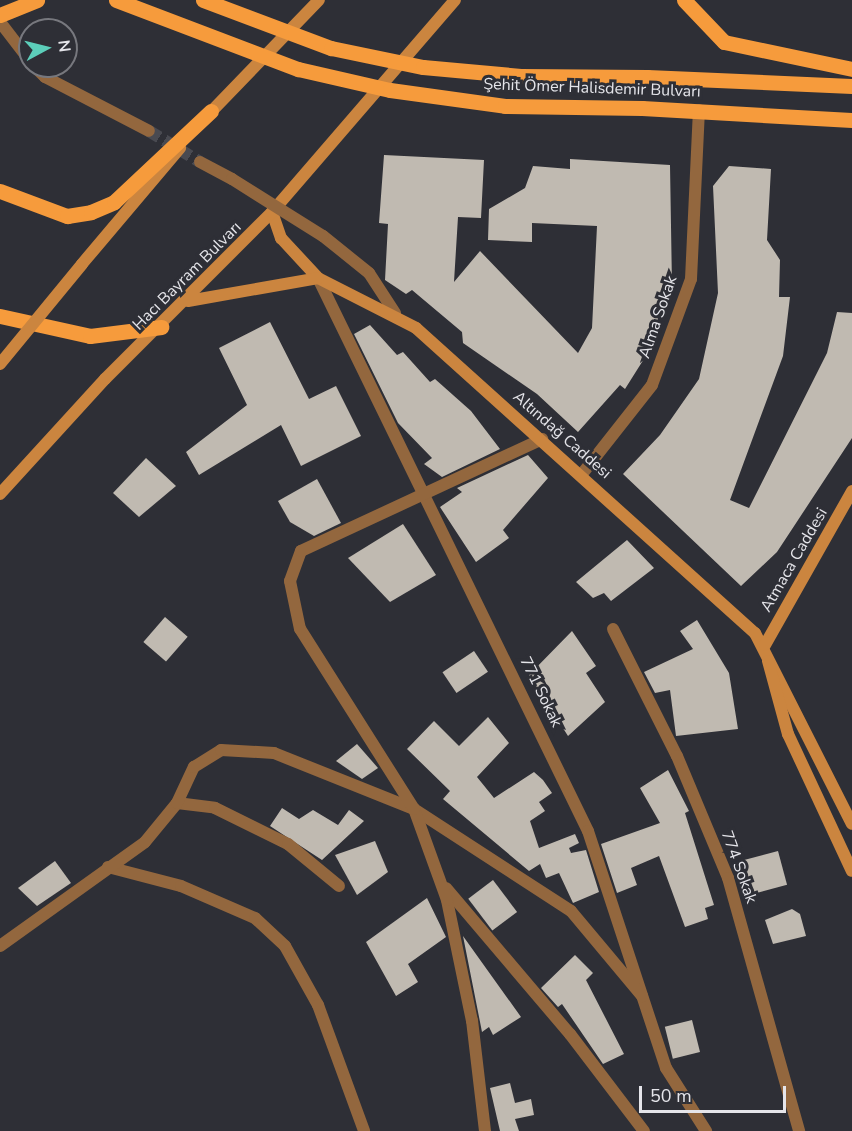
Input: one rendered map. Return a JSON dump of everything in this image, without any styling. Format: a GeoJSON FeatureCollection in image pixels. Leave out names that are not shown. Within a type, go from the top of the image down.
{"type":"FeatureCollection","features":[{"type":"Feature","properties":{"kind":"main road"},"geometry":{"type":"LineString","coordinates":[[0,15],[37,0]]}},
{"type":"Feature","properties":{"kind":"main road","name":"Şehit Ömer Halisdemir Bulvarı"},"geometry":{"type":"LineString","coordinates":[[116,0],[298,69],[390,90],[505,106],[699,110],[852,120]]}},
{"type":"Feature","properties":{"kind":"main road","name":"Şehit Ömer Halisdemir Bulvarı"},"geometry":{"type":"LineString","coordinates":[[203,0],[331,48],[423,67],[521,76],[647,76],[852,86]]}},
{"type":"Feature","properties":{"kind":"main road"},"geometry":{"type":"LineString","coordinates":[[0,364],[211,111],[277,40],[319,0]]}},
{"type":"Feature","properties":{"kind":"main road","name":"Hacı Bayram Bulvarı"},"geometry":{"type":"LineString","coordinates":[[0,494],[105,379],[188,301],[272,212],[455,0]]}},
{"type":"Feature","properties":{"kind":"main road"},"geometry":{"type":"LineString","coordinates":[[684,0],[724,42],[852,69]]}},
{"type":"Feature","properties":{"kind":"main road"},"geometry":{"type":"LineString","coordinates":[[0,191],[67,216],[92,212],[114,202],[211,111]]}},
{"type":"Feature","properties":{"kind":"main road","name":"Altındağ Caddesi"},"geometry":{"type":"LineString","coordinates":[[272,212],[280,238],[318,278],[395,313],[582,474],[765,645],[852,824]]}},
{"type":"Feature","properties":{"kind":"main road"},"geometry":{"type":"LineString","coordinates":[[188,301],[318,278]]}},
{"type":"Feature","properties":{"kind":"main road"},"geometry":{"type":"LineString","coordinates":[[0,315],[90,336],[161,327]]}},
{"type":"Feature","properties":{"kind":"main road","name":"Atmaca Caddesi"},"geometry":{"type":"LineString","coordinates":[[765,645],[852,491]]}},
{"type":"Feature","properties":{"kind":"main road"},"geometry":{"type":"LineString","coordinates":[[765,645],[779,710],[852,871]]}},
{"type":"Feature","properties":{"kind":"street"},"geometry":{"type":"LineString","coordinates":[[0,22],[18,45]]}},
{"type":"Feature","properties":{"kind":"street"},"geometry":{"type":"LineString","coordinates":[[47,78],[149,131]]}},
{"type":"Feature","properties":{"kind":"street","name":"Alma Sokak"},"geometry":{"type":"LineString","coordinates":[[582,474],[652,385],[691,279],[699,110]]}},
{"type":"Feature","properties":{"kind":"street"},"geometry":{"type":"LineString","coordinates":[[200,162],[232,179],[323,236],[369,273],[395,313]]}},
{"type":"Feature","properties":{"kind":"street","name":"771 Sokak"},"geometry":{"type":"LineString","coordinates":[[318,278],[420,493],[588,831],[646,1001],[666,1068],[706,1131]]}},
{"type":"Feature","properties":{"kind":"street"},"geometry":{"type":"LineString","coordinates":[[485,1131],[472,1021],[441,883],[414,809],[300,628],[290,581],[301,551],[420,493],[542,439]]}},
{"type":"Feature","properties":{"kind":"street","name":"774 Sokak"},"geometry":{"type":"LineString","coordinates":[[613,629],[677,756],[728,878],[799,1131]]}},
{"type":"Feature","properties":{"kind":"street"},"geometry":{"type":"LineString","coordinates":[[0,946],[145,842],[177,803],[194,767],[221,750],[274,753],[414,809],[571,911],[646,1001]]}},
{"type":"Feature","properties":{"kind":"street"},"geometry":{"type":"LineString","coordinates":[[177,803],[215,808],[288,844],[339,886]]}},
{"type":"Feature","properties":{"kind":"street"},"geometry":{"type":"LineString","coordinates":[[108,867],[181,886],[245,914],[285,946],[318,1005],[364,1131]]}},
{"type":"Feature","properties":{"kind":"street"},"geometry":{"type":"LineString","coordinates":[[441,883],[570,1034],[644,1131]]}},
{"type":"Feature","properties":{"kind":"building"},"geometry":{"type":"Polygon","coordinates":[[[384,155],[484,160],[481,218],[458,217],[454,282],[480,251],[578,353],[592,328],[597,226],[532,223],[532,242],[488,240],[489,209],[525,188],[533,166],[570,169],[570,159],[670,165],[672,286],[663,286],[654,343],[625,389],[620,385],[578,432],[537,394],[463,343],[462,332],[412,290],[406,294],[385,280],[388,224],[379,223],[384,155]]]}},
{"type":"Feature","properties":{"kind":"building"},"geometry":{"type":"Polygon","coordinates":[[[729,166],[771,169],[767,240],[780,260],[779,297],[790,297],[783,356],[730,500],[749,508],[827,353],[837,312],[852,313],[852,438],[777,552],[741,586],[623,474],[660,435],[699,379],[718,293],[713,186],[729,166]]]}},
{"type":"Feature","properties":{"kind":"building"},"geometry":{"type":"Polygon","coordinates":[[[270,322],[309,399],[336,386],[361,436],[301,466],[281,425],[199,475],[186,452],[247,405],[219,348],[270,322]]]}},
{"type":"Feature","properties":{"kind":"building"},"geometry":{"type":"Polygon","coordinates":[[[370,325],[397,355],[403,352],[430,382],[435,379],[471,411],[500,449],[442,477],[424,464],[432,458],[398,423],[354,334],[370,325]]]}},
{"type":"Feature","properties":{"kind":"building"},"geometry":{"type":"Polygon","coordinates":[[[528,455],[548,478],[503,530],[509,538],[476,562],[440,507],[462,492],[457,488],[528,455]]]}},
{"type":"Feature","properties":{"kind":"building"},"geometry":{"type":"Polygon","coordinates":[[[146,458],[176,486],[139,517],[113,493],[146,458]]]}},
{"type":"Feature","properties":{"kind":"building"},"geometry":{"type":"Polygon","coordinates":[[[317,479],[341,523],[314,536],[290,522],[278,501],[317,479]]]}},
{"type":"Feature","properties":{"kind":"building"},"geometry":{"type":"Polygon","coordinates":[[[403,524],[436,575],[390,602],[348,558],[403,524]]]}},
{"type":"Feature","properties":{"kind":"building"},"geometry":{"type":"Polygon","coordinates":[[[627,540],[654,568],[611,601],[604,593],[593,598],[576,582],[627,540]]]}},
{"type":"Feature","properties":{"kind":"building"},"geometry":{"type":"Polygon","coordinates":[[[165,617],[188,637],[166,662],[143,642],[165,617]]]}},
{"type":"Feature","properties":{"kind":"building"},"geometry":{"type":"Polygon","coordinates":[[[697,620],[729,673],[738,729],[676,736],[670,690],[655,693],[644,672],[693,649],[680,631],[697,620]]]}},
{"type":"Feature","properties":{"kind":"building"},"geometry":{"type":"Polygon","coordinates":[[[572,631],[596,666],[586,673],[605,702],[568,736],[529,675],[572,631]]]}},
{"type":"Feature","properties":{"kind":"building"},"geometry":{"type":"Polygon","coordinates":[[[474,651],[488,672],[456,693],[442,672],[474,651]]]}},
{"type":"Feature","properties":{"kind":"building"},"geometry":{"type":"Polygon","coordinates":[[[488,717],[509,743],[477,777],[494,798],[534,772],[543,780],[552,793],[539,802],[545,811],[530,821],[539,848],[575,834],[579,843],[569,848],[571,853],[586,850],[599,892],[573,903],[559,873],[546,878],[540,864],[529,871],[443,799],[450,791],[407,749],[434,721],[459,746],[488,717]]]}},
{"type":"Feature","properties":{"kind":"building"},"geometry":{"type":"Polygon","coordinates":[[[357,744],[378,768],[362,779],[336,761],[357,744]]]}},
{"type":"Feature","properties":{"kind":"building"},"geometry":{"type":"Polygon","coordinates":[[[668,770],[689,811],[685,813],[714,905],[705,908],[708,919],[685,927],[659,856],[631,868],[637,885],[617,893],[601,844],[660,823],[640,788],[668,770]]]}},
{"type":"Feature","properties":{"kind":"building"},"geometry":{"type":"Polygon","coordinates":[[[282,808],[299,819],[313,810],[338,825],[349,810],[364,821],[322,860],[270,826],[282,808]]]}},
{"type":"Feature","properties":{"kind":"building"},"geometry":{"type":"Polygon","coordinates":[[[375,841],[388,872],[357,895],[335,855],[375,841]]]}},
{"type":"Feature","properties":{"kind":"building"},"geometry":{"type":"Polygon","coordinates":[[[778,851],[787,885],[748,895],[739,861],[778,851]]]}},
{"type":"Feature","properties":{"kind":"building"},"geometry":{"type":"Polygon","coordinates":[[[55,861],[71,883],[37,906],[18,888],[55,861]]]}},
{"type":"Feature","properties":{"kind":"building"},"geometry":{"type":"Polygon","coordinates":[[[493,880],[517,912],[492,931],[468,899],[493,880]]]}},
{"type":"Feature","properties":{"kind":"building"},"geometry":{"type":"Polygon","coordinates":[[[427,898],[446,937],[408,964],[418,982],[396,996],[366,942],[427,898]]]}},
{"type":"Feature","properties":{"kind":"building"},"geometry":{"type":"Polygon","coordinates":[[[792,909],[800,914],[806,936],[773,944],[765,920],[792,909]]]}},
{"type":"Feature","properties":{"kind":"building"},"geometry":{"type":"Polygon","coordinates":[[[463,936],[521,1017],[493,1035],[489,1027],[482,1032],[463,936]]]}},
{"type":"Feature","properties":{"kind":"building"},"geometry":{"type":"Polygon","coordinates":[[[575,955],[593,973],[586,980],[624,1054],[603,1064],[562,1004],[558,1007],[541,988],[575,955]]]}},
{"type":"Feature","properties":{"kind":"building"},"geometry":{"type":"Polygon","coordinates":[[[692,1020],[700,1052],[673,1059],[665,1027],[692,1020]]]}},
{"type":"Feature","properties":{"kind":"building"},"geometry":{"type":"Polygon","coordinates":[[[510,1083],[515,1103],[531,1099],[534,1115],[515,1119],[519,1131],[500,1131],[490,1088],[510,1083]]]}},
{"type":"Feature","properties":{"kind":"tunnel"},"geometry":{"type":"LineString","coordinates":[[149,131],[200,162]]}}]}
